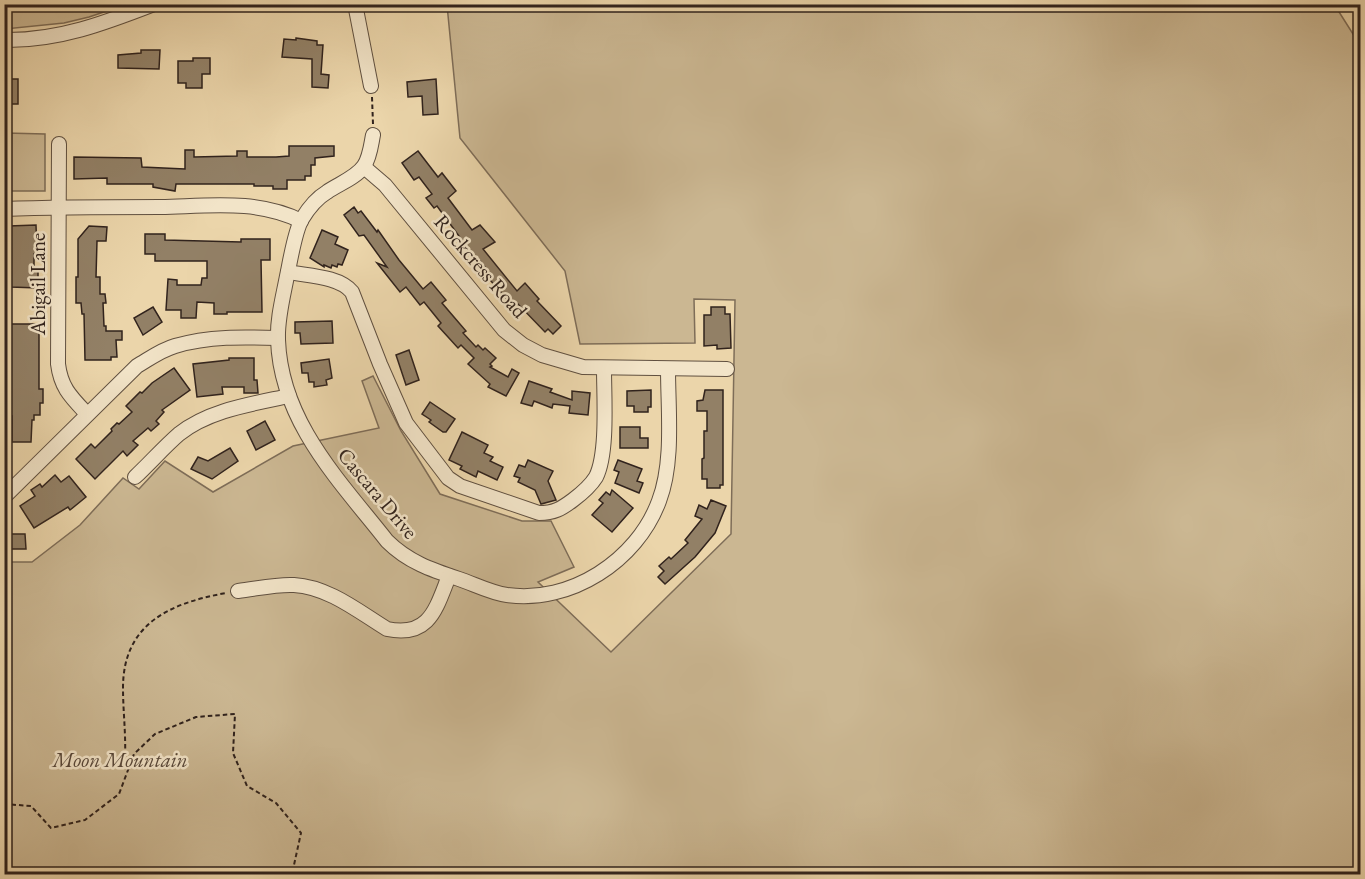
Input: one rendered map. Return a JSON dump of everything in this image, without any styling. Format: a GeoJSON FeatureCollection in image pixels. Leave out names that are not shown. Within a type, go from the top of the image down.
{"type":"FeatureCollection","features":[{"type":"Feature","properties":{"kind":"street"},"geometry":{"type":"LineString","coordinates":[[4,40],[67,35],[95,27],[154,4]]}},
{"type":"Feature","properties":{"kind":"street"},"geometry":{"type":"LineString","coordinates":[[355,4],[371,87]]}},
{"type":"Feature","properties":{"kind":"street"},"geometry":{"type":"LineString","coordinates":[[364,167],[373,134]]}},
{"type":"Feature","properties":{"kind":"street","name":"Abigail Lane"},"geometry":{"type":"LineString","coordinates":[[59,144],[58,364],[60,379],[68,394],[87,414]]}},
{"type":"Feature","properties":{"kind":"street","name":"Cascara Drive"},"geometry":{"type":"LineString","coordinates":[[364,167],[325,194],[301,221],[280,311],[278,338],[289,396],[295,414],[318,455],[400,554],[415,563],[505,595],[531,596],[559,593],[606,569],[628,548],[647,524],[659,502],[668,458],[668,369]]}},
{"type":"Feature","properties":{"kind":"street","name":"Rockcress Road"},"geometry":{"type":"LineString","coordinates":[[364,167],[385,185],[504,330],[523,345],[564,363],[604,369],[727,369]]}},
{"type":"Feature","properties":{"kind":"street"},"geometry":{"type":"LineString","coordinates":[[4,209],[252,206],[272,209],[301,221]]}},
{"type":"Feature","properties":{"kind":"street"},"geometry":{"type":"LineString","coordinates":[[288,272],[338,281],[352,292],[406,423],[448,478],[460,486],[539,513],[561,510],[595,478],[602,453],[604,369]]}},
{"type":"Feature","properties":{"kind":"street"},"geometry":{"type":"LineString","coordinates":[[4,497],[137,366],[174,346],[219,337],[278,338]]}},
{"type":"Feature","properties":{"kind":"street"},"geometry":{"type":"LineString","coordinates":[[135,477],[180,434],[197,422],[236,408],[289,396]]}},
{"type":"Feature","properties":{"kind":"street"},"geometry":{"type":"LineString","coordinates":[[238,591],[293,585],[325,591],[387,629],[398,631],[420,627],[430,619],[449,576]]}},
{"type":"Feature","properties":{"kind":"path"},"geometry":{"type":"LineString","coordinates":[[371,87],[373,134]]}},
{"type":"Feature","properties":{"kind":"path"},"geometry":{"type":"LineString","coordinates":[[129,763],[125,757],[123,686],[128,659],[141,630],[170,610],[191,602],[238,591]]}},
{"type":"Feature","properties":{"kind":"path"},"geometry":{"type":"LineString","coordinates":[[4,804],[31,806],[51,828],[85,820],[119,794],[134,754],[155,734],[196,717],[236,714],[232,753],[247,786],[276,803],[301,832],[292,874]]}},
{"type":"Feature","properties":{"kind":"green space"},"geometry":{"type":"Polygon","coordinates":[[[5,4],[125,5],[64,23],[5,29],[5,4]]]}},
{"type":"Feature","properties":{"kind":"green space","name":"Moon Mountain"},"geometry":{"type":"Polygon","coordinates":[[[1334,4],[1360,45],[1360,874],[5,874],[4,562],[32,562],[80,525],[123,478],[139,489],[165,461],[213,492],[293,446],[379,428],[362,381],[373,376],[401,431],[440,494],[522,521],[551,521],[574,567],[538,582],[611,652],[731,534],[735,300],[694,299],[695,343],[580,344],[565,271],[460,138],[447,5],[1334,4]]]}},
{"type":"Feature","properties":{"kind":"green space"},"geometry":{"type":"Polygon","coordinates":[[[5,133],[45,134],[45,191],[5,191],[5,133]]]}},
{"type":"Feature","properties":{"kind":"building"},"geometry":{"type":"Polygon","coordinates":[[[296,38],[317,41],[317,45],[323,45],[321,74],[329,75],[328,88],[312,87],[312,59],[282,57],[284,39],[296,40],[296,38]]]}},
{"type":"Feature","properties":{"kind":"building"},"geometry":{"type":"Polygon","coordinates":[[[141,50],[160,50],[159,69],[118,68],[118,55],[141,53],[141,50]]]}},
{"type":"Feature","properties":{"kind":"building"},"geometry":{"type":"Polygon","coordinates":[[[193,58],[210,58],[210,74],[202,74],[202,88],[186,88],[186,83],[178,83],[178,61],[193,61],[193,58]]]}},
{"type":"Feature","properties":{"kind":"building"},"geometry":{"type":"Polygon","coordinates":[[[4,79],[18,79],[18,104],[4,104],[4,79]]]}},
{"type":"Feature","properties":{"kind":"building"},"geometry":{"type":"Polygon","coordinates":[[[436,79],[438,114],[423,115],[422,96],[408,97],[407,82],[436,79]]]}},
{"type":"Feature","properties":{"kind":"building"},"geometry":{"type":"Polygon","coordinates":[[[289,146],[334,146],[334,156],[315,158],[315,165],[311,165],[311,176],[305,176],[305,180],[287,180],[287,189],[273,189],[273,186],[254,186],[254,184],[176,184],[175,191],[153,187],[153,184],[107,184],[107,178],[74,179],[74,157],[141,158],[142,167],[185,169],[185,150],[194,150],[194,157],[237,156],[237,151],[247,151],[247,157],[276,157],[289,156],[289,146]]]}},
{"type":"Feature","properties":{"kind":"building"},"geometry":{"type":"Polygon","coordinates":[[[418,151],[438,177],[442,173],[456,191],[448,198],[472,230],[480,225],[495,242],[483,249],[517,291],[525,283],[539,299],[537,301],[561,326],[553,334],[548,329],[545,332],[518,304],[514,308],[485,274],[489,272],[478,258],[475,260],[465,248],[467,247],[437,206],[434,208],[426,198],[432,194],[419,177],[414,180],[402,163],[418,151]]]}},
{"type":"Feature","properties":{"kind":"building"},"geometry":{"type":"Polygon","coordinates":[[[354,207],[358,213],[361,211],[377,232],[378,230],[423,289],[431,282],[446,300],[442,303],[466,331],[463,333],[476,347],[478,345],[483,350],[485,348],[496,358],[490,367],[508,377],[512,369],[519,373],[506,396],[488,387],[490,384],[468,364],[474,358],[461,345],[458,348],[438,326],[441,323],[424,302],[420,305],[406,287],[400,292],[377,263],[387,267],[364,235],[359,236],[344,215],[354,207]]]}},
{"type":"Feature","properties":{"kind":"building"},"geometry":{"type":"Polygon","coordinates":[[[36,225],[37,254],[34,254],[34,271],[38,271],[38,288],[11,287],[9,226],[36,225]]]}},
{"type":"Feature","properties":{"kind":"building"},"geometry":{"type":"Polygon","coordinates":[[[89,226],[107,227],[106,241],[97,241],[96,277],[100,277],[100,294],[105,294],[106,303],[103,303],[106,331],[122,331],[122,340],[116,340],[117,357],[111,357],[111,360],[85,360],[84,314],[82,314],[81,303],[76,303],[76,277],[78,277],[78,239],[89,226]]]}},
{"type":"Feature","properties":{"kind":"building"},"geometry":{"type":"Polygon","coordinates":[[[322,230],[338,237],[335,244],[348,250],[342,265],[338,264],[337,267],[332,265],[331,268],[324,265],[324,267],[310,258],[322,230]]]}},
{"type":"Feature","properties":{"kind":"building"},"geometry":{"type":"Polygon","coordinates":[[[145,234],[165,234],[165,240],[241,242],[241,239],[270,239],[270,260],[261,260],[262,312],[214,314],[214,303],[197,302],[196,318],[181,318],[181,310],[166,310],[168,279],[177,280],[177,285],[201,285],[202,278],[207,278],[207,261],[155,261],[155,254],[145,254],[145,234]]]}},
{"type":"Feature","properties":{"kind":"building"},"geometry":{"type":"Polygon","coordinates":[[[153,307],[162,322],[143,335],[134,318],[153,307]]]}},
{"type":"Feature","properties":{"kind":"building"},"geometry":{"type":"Polygon","coordinates":[[[711,307],[725,307],[725,314],[730,314],[731,348],[717,349],[717,345],[704,346],[704,315],[711,315],[711,307]]]}},
{"type":"Feature","properties":{"kind":"building"},"geometry":{"type":"Polygon","coordinates":[[[332,321],[333,343],[301,344],[300,333],[295,333],[295,322],[332,321]]]}},
{"type":"Feature","properties":{"kind":"building"},"geometry":{"type":"Polygon","coordinates":[[[11,324],[39,324],[39,389],[43,389],[43,403],[40,403],[40,415],[34,415],[34,420],[32,420],[31,442],[12,442],[8,375],[4,375],[4,356],[11,356],[11,324]]]}},
{"type":"Feature","properties":{"kind":"building"},"geometry":{"type":"Polygon","coordinates":[[[409,350],[419,380],[406,385],[396,355],[409,350]]]}},
{"type":"Feature","properties":{"kind":"building"},"geometry":{"type":"Polygon","coordinates":[[[229,358],[254,358],[254,380],[257,380],[258,393],[244,393],[244,387],[222,387],[223,394],[197,397],[193,364],[229,360],[229,358]]]}},
{"type":"Feature","properties":{"kind":"building"},"geometry":{"type":"Polygon","coordinates":[[[329,359],[332,378],[326,380],[327,385],[314,387],[314,382],[309,382],[308,373],[302,373],[301,363],[329,359]]]}},
{"type":"Feature","properties":{"kind":"building"},"geometry":{"type":"Polygon","coordinates":[[[174,368],[190,390],[162,410],[164,412],[156,421],[159,424],[151,431],[148,428],[133,441],[138,445],[127,456],[123,451],[95,479],[76,459],[91,444],[95,448],[117,423],[119,424],[132,412],[126,406],[140,392],[142,393],[174,368]]]}},
{"type":"Feature","properties":{"kind":"building"},"geometry":{"type":"Polygon","coordinates":[[[529,381],[552,389],[550,392],[572,400],[572,391],[590,393],[588,415],[569,413],[570,406],[553,404],[552,408],[534,401],[532,406],[521,403],[529,381]]]}},
{"type":"Feature","properties":{"kind":"building"},"geometry":{"type":"Polygon","coordinates":[[[651,390],[651,407],[648,407],[648,412],[634,412],[634,406],[627,406],[627,391],[651,390]]]}},
{"type":"Feature","properties":{"kind":"building"},"geometry":{"type":"Polygon","coordinates":[[[705,390],[723,390],[723,485],[720,485],[720,488],[707,488],[707,479],[702,479],[707,411],[697,411],[697,401],[703,400],[705,390]]]}},
{"type":"Feature","properties":{"kind":"building"},"geometry":{"type":"Polygon","coordinates":[[[430,402],[455,419],[446,432],[429,422],[431,420],[422,414],[430,402]]]}},
{"type":"Feature","properties":{"kind":"building"},"geometry":{"type":"Polygon","coordinates":[[[265,421],[275,440],[256,450],[247,431],[265,421]]]}},
{"type":"Feature","properties":{"kind":"building"},"geometry":{"type":"Polygon","coordinates":[[[620,427],[640,427],[640,438],[648,438],[648,448],[620,448],[620,427]]]}},
{"type":"Feature","properties":{"kind":"building"},"geometry":{"type":"Polygon","coordinates":[[[462,432],[488,445],[484,453],[493,457],[490,461],[503,467],[497,480],[478,471],[476,477],[460,469],[462,466],[449,460],[462,432]]]}},
{"type":"Feature","properties":{"kind":"building"},"geometry":{"type":"Polygon","coordinates":[[[230,448],[238,461],[212,479],[191,469],[198,457],[208,461],[230,448]]]}},
{"type":"Feature","properties":{"kind":"building"},"geometry":{"type":"Polygon","coordinates":[[[528,460],[553,471],[548,481],[556,500],[541,504],[535,490],[518,482],[520,478],[514,476],[519,465],[525,467],[528,460]]]}},
{"type":"Feature","properties":{"kind":"building"},"geometry":{"type":"Polygon","coordinates":[[[618,460],[642,469],[637,481],[643,483],[639,493],[615,483],[619,472],[614,470],[618,460]]]}},
{"type":"Feature","properties":{"kind":"building"},"geometry":{"type":"Polygon","coordinates":[[[55,475],[61,482],[69,476],[86,497],[70,510],[68,507],[34,528],[20,506],[35,496],[31,490],[40,484],[42,487],[55,475]]]}},
{"type":"Feature","properties":{"kind":"building"},"geometry":{"type":"Polygon","coordinates":[[[612,490],[633,508],[612,532],[592,515],[603,503],[599,500],[606,492],[610,495],[612,490]]]}},
{"type":"Feature","properties":{"kind":"building"},"geometry":{"type":"Polygon","coordinates":[[[711,500],[726,506],[715,533],[695,557],[665,584],[658,577],[664,571],[659,566],[669,557],[671,559],[688,543],[685,540],[702,519],[695,516],[699,505],[707,509],[711,500]]]}},
{"type":"Feature","properties":{"kind":"building"},"geometry":{"type":"Polygon","coordinates":[[[4,534],[25,534],[26,549],[4,549],[4,534]]]}}]}
